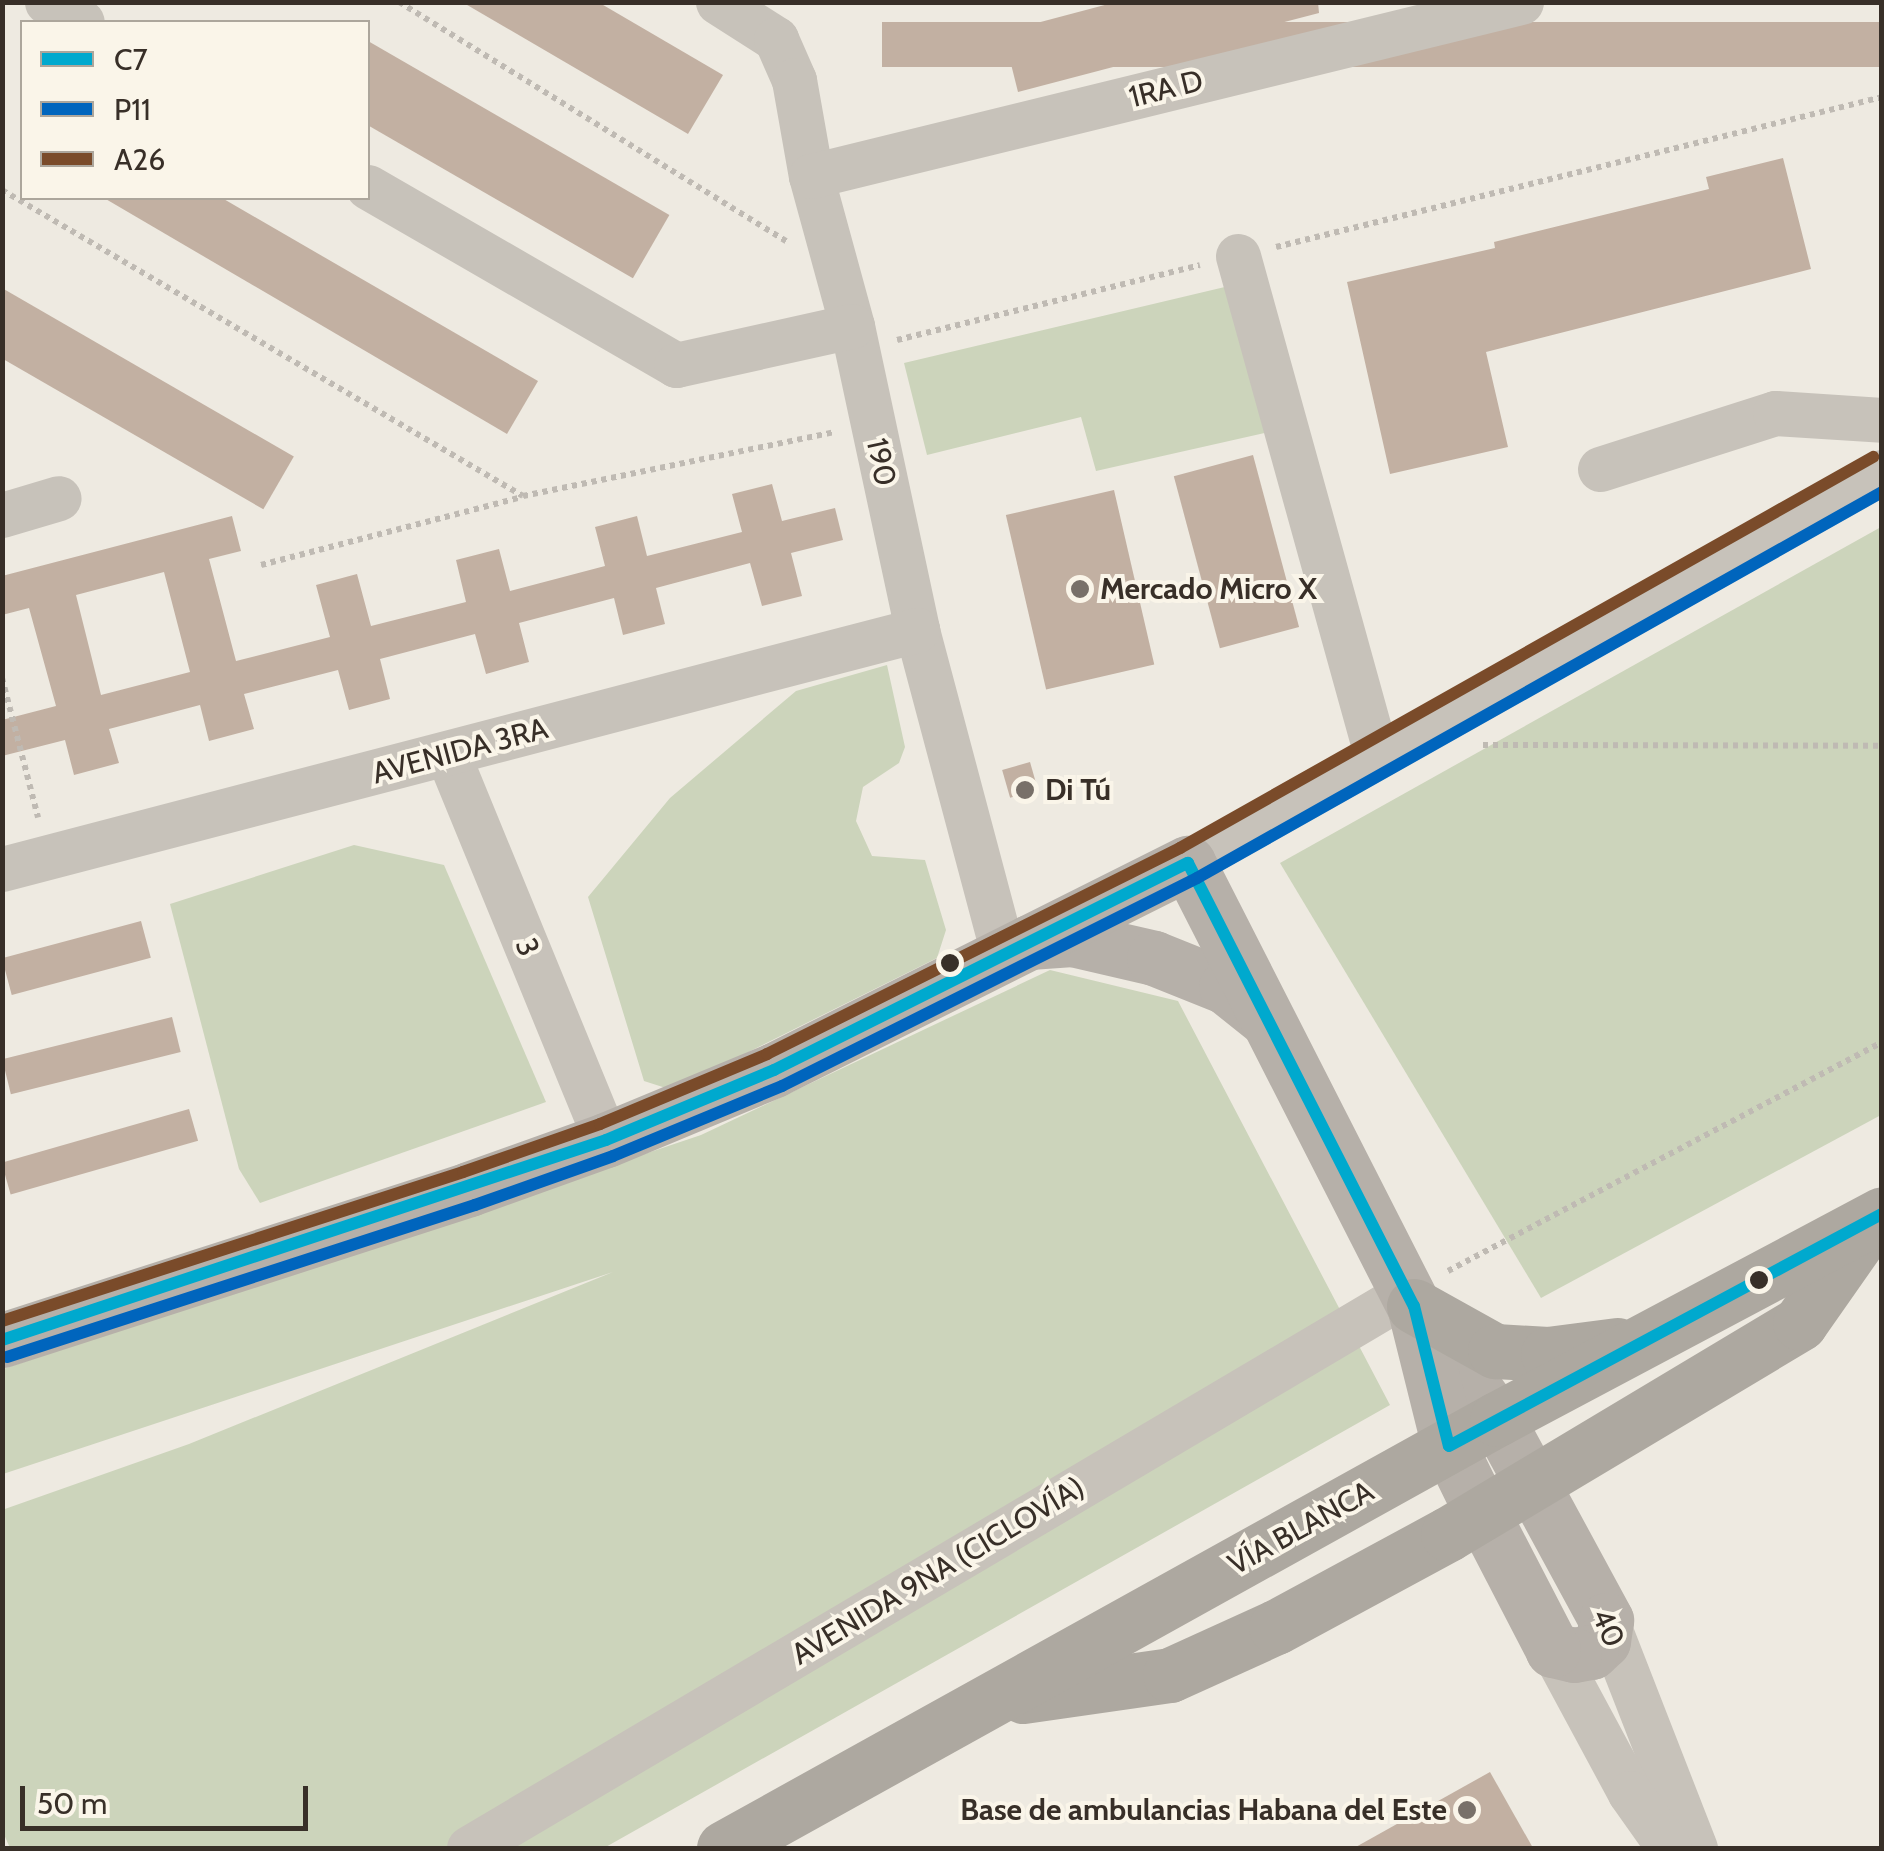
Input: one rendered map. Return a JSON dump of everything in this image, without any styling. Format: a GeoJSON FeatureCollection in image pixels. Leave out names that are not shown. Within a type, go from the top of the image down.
{"type":"FeatureCollection","features":[{"type":"Feature","properties":{"kind":"highway"},"geometry":{"type":"LineString","coordinates":[[991,1700],[1170,1675],[1276,1627],[1534,1484],[1800,1323],[1877,1216]]}},
{"type":"Feature","properties":{"kind":"highway","name":"VÍA BLANCA"},"geometry":{"type":"LineString","coordinates":[[724,1848],[1497,1419],[1877,1216]]}},
{"type":"Feature","properties":{"kind":"highway"},"geometry":{"type":"LineString","coordinates":[[1410,1300],[1495,1352],[1548,1354],[1645,1342]]}},
{"type":"Feature","properties":{"kind":"main road"},"geometry":{"type":"LineString","coordinates":[[2,1340],[606,1140],[774,1070],[1188,863],[1410,1300],[1497,1419]]}},
{"type":"Feature","properties":{"kind":"main road"},"geometry":{"type":"LineString","coordinates":[[1015,947],[1072,939],[1154,958],[1226,987],[1267,1020]]}},
{"type":"Feature","properties":{"kind":"main road"},"geometry":{"type":"LineString","coordinates":[[1410,1300],[1449,1446]]}},
{"type":"Feature","properties":{"kind":"main road","name":"40"},"geometry":{"type":"LineString","coordinates":[[1497,1419],[1606,1620]]}},
{"type":"Feature","properties":{"kind":"main road","name":"40"},"geometry":{"type":"LineString","coordinates":[[1449,1446],[1553,1650]]}},
{"type":"Feature","properties":{"kind":"main road"},"geometry":{"type":"LineString","coordinates":[[1553,1650],[1574,1655],[1591,1652],[1603,1641],[1606,1620]]}},
{"type":"Feature","properties":{"kind":"street"},"geometry":{"type":"LineString","coordinates":[[48,2],[79,20]]}},
{"type":"Feature","properties":{"kind":"street","name":"190"},"geometry":{"type":"LineString","coordinates":[[718,2],[776,40],[794,80],[811,176],[854,338],[918,630],[1015,947]]}},
{"type":"Feature","properties":{"kind":"street","name":"1RA D"},"geometry":{"type":"LineString","coordinates":[[811,176],[1522,2]]}},
{"type":"Feature","properties":{"kind":"street"},"geometry":{"type":"LineString","coordinates":[[370,188],[676,365],[854,338]]}},
{"type":"Feature","properties":{"kind":"street"},"geometry":{"type":"LineString","coordinates":[[1238,256],[1376,754]]}},
{"type":"Feature","properties":{"kind":"street"},"geometry":{"type":"LineString","coordinates":[[1600,469],[1775,413],[1882,420]]}},
{"type":"Feature","properties":{"kind":"street"},"geometry":{"type":"LineString","coordinates":[[1188,863],[1882,472]]}},
{"type":"Feature","properties":{"kind":"street"},"geometry":{"type":"LineString","coordinates":[[2,515],[59,498]]}},
{"type":"Feature","properties":{"kind":"street","name":"AVENIDA 3RA"},"geometry":{"type":"LineString","coordinates":[[2,869],[918,630]]}},
{"type":"Feature","properties":{"kind":"street","name":"3"},"geometry":{"type":"LineString","coordinates":[[448,755],[606,1140]]}},
{"type":"Feature","properties":{"kind":"street","name":"AVENIDA 9NA (CICLOVÍA)"},"geometry":{"type":"LineString","coordinates":[[470,1848],[1410,1300]]}},
{"type":"Feature","properties":{"kind":"street","name":"40"},"geometry":{"type":"LineString","coordinates":[[1606,1620],[1695,1848]]}},
{"type":"Feature","properties":{"kind":"street","name":"40"},"geometry":{"type":"LineString","coordinates":[[1553,1650],[1630,1793],[1669,1848]]}},
{"type":"Feature","properties":{"kind":"path"},"geometry":{"type":"LineString","coordinates":[[400,2],[837,272]]}},
{"type":"Feature","properties":{"kind":"path"},"geometry":{"type":"LineString","coordinates":[[854,338],[1238,256],[1882,97]]}},
{"type":"Feature","properties":{"kind":"path"},"geometry":{"type":"LineString","coordinates":[[2,190],[523,496]]}},
{"type":"Feature","properties":{"kind":"path"},"geometry":{"type":"LineString","coordinates":[[261,565],[523,496],[873,424]]}},
{"type":"Feature","properties":{"kind":"path"},"geometry":{"type":"LineString","coordinates":[[2,678],[48,857]]}},
{"type":"Feature","properties":{"kind":"path"},"geometry":{"type":"LineString","coordinates":[[1472,744],[1882,746]]}},
{"type":"Feature","properties":{"kind":"path"},"geometry":{"type":"LineString","coordinates":[[1410,1300],[1882,1042]]}},
{"type":"Feature","properties":{"kind":"green space"},"geometry":{"type":"Polygon","coordinates":[[[1229,286],[1269,432],[1096,471],[1081,417],[927,455],[904,363],[1229,286]]]}},
{"type":"Feature","properties":{"kind":"green space"},"geometry":{"type":"Polygon","coordinates":[[[1881,527],[1881,1115],[1541,1298],[1280,863],[1881,527]]]}},
{"type":"Feature","properties":{"kind":"green space"},"geometry":{"type":"Polygon","coordinates":[[[887,665],[905,747],[899,763],[863,787],[856,821],[872,856],[925,860],[946,930],[937,958],[672,1090],[644,1081],[588,897],[670,798],[796,691],[887,665]]]}},
{"type":"Feature","properties":{"kind":"green space"},"geometry":{"type":"Polygon","coordinates":[[[354,845],[444,865],[546,1102],[260,1203],[239,1169],[170,904],[354,845]]]}},
{"type":"Feature","properties":{"kind":"green space"},"geometry":{"type":"Polygon","coordinates":[[[1050,970],[1178,1001],[1390,1405],[604,1848],[10,1848],[2,1830],[2,1510],[189,1444],[613,1272],[3,1474],[3,1369],[701,1135],[1050,970]]]}},
{"type":"Feature","properties":{"kind":"building"},"geometry":{"type":"Polygon","coordinates":[[[462,2],[598,2],[723,75],[688,134],[462,2]]]}},
{"type":"Feature","properties":{"kind":"building"},"geometry":{"type":"Polygon","coordinates":[[[1116,2],[1318,2],[1319,13],[1018,92],[1003,32],[1116,2]]]}},
{"type":"Feature","properties":{"kind":"building"},"geometry":{"type":"Polygon","coordinates":[[[882,22],[1882,22],[1882,67],[882,67],[882,22]]]}},
{"type":"Feature","properties":{"kind":"building"},"geometry":{"type":"Polygon","coordinates":[[[370,42],[669,215],[633,278],[370,126],[370,42]]]}},
{"type":"Feature","properties":{"kind":"building"},"geometry":{"type":"Polygon","coordinates":[[[1783,158],[1811,269],[1486,352],[1508,447],[1390,474],[1347,282],[1495,248],[1494,242],[1709,189],[1706,177],[1783,158]]]}},
{"type":"Feature","properties":{"kind":"building"},"geometry":{"type":"Polygon","coordinates":[[[107,200],[225,200],[538,381],[507,434],[107,200]]]}},
{"type":"Feature","properties":{"kind":"building"},"geometry":{"type":"Polygon","coordinates":[[[2,288],[294,456],[263,509],[2,358],[2,288]]]}},
{"type":"Feature","properties":{"kind":"building"},"geometry":{"type":"Polygon","coordinates":[[[1253,455],[1299,627],[1220,648],[1174,476],[1253,455]]]}},
{"type":"Feature","properties":{"kind":"building"},"geometry":{"type":"Polygon","coordinates":[[[772,484],[782,521],[835,508],[843,540],[791,553],[802,596],[762,606],[750,563],[656,588],[665,624],[623,635],[614,598],[519,623],[529,662],[486,674],[475,634],[380,659],[390,699],[349,710],[338,670],[244,694],[254,729],[209,741],[200,705],[109,729],[119,763],[74,775],[65,740],[2,756],[2,720],[56,706],[29,608],[2,615],[2,576],[232,516],[241,551],[209,559],[236,661],[330,637],[316,585],[357,574],[371,626],[466,602],[456,560],[499,549],[510,591],[605,566],[595,527],[637,516],[647,556],[742,532],[732,494],[772,484]],[[164,572],[76,595],[101,695],[190,672],[164,572]]]}},
{"type":"Feature","properties":{"kind":"building","name":"Mercado Micro X"},"geometry":{"type":"Polygon","coordinates":[[[1114,490],[1154,664],[1046,689],[1006,515],[1114,490]]]}},
{"type":"Feature","properties":{"kind":"building"},"geometry":{"type":"Polygon","coordinates":[[[1030,762],[1038,790],[1010,798],[1002,770],[1030,762]]]}},
{"type":"Feature","properties":{"kind":"building"},"geometry":{"type":"Polygon","coordinates":[[[141,921],[151,958],[12,995],[2,958],[141,921]]]}},
{"type":"Feature","properties":{"kind":"building"},"geometry":{"type":"Polygon","coordinates":[[[172,1017],[181,1052],[11,1094],[2,1059],[172,1017]]]}},
{"type":"Feature","properties":{"kind":"building"},"geometry":{"type":"Polygon","coordinates":[[[189,1109],[198,1141],[11,1194],[2,1163],[189,1109]]]}},
{"type":"Feature","properties":{"kind":"building","name":"Base de ambulancias Habana del Este"},"geometry":{"type":"Polygon","coordinates":[[[1490,1772],[1533,1848],[1354,1848],[1490,1772]]]}},
{"type":"Feature","properties":{"kind":"transit line","name":"A26"},"geometry":{"type":"LineString","coordinates":[[2,1321],[463,1172],[600,1124],[767,1054],[1180,848],[1873,457]]}},
{"type":"Feature","properties":{"kind":"transit line","name":"P11"},"geometry":{"type":"LineString","coordinates":[[7,1357],[475,1205],[613,1156],[782,1086],[1197,878],[1882,492]]}},
{"type":"Feature","properties":{"kind":"transit line","name":"C7"},"geometry":{"type":"LineString","coordinates":[[2,1340],[606,1140],[774,1070],[1188,863],[1414,1306],[1449,1446],[1882,1214]]}},
{"type":"Feature","properties":{"kind":"place","name":"Mercado Micro X"},"geometry":{"type":"Point","coordinates":[1080,589]}},
{"type":"Feature","properties":{"kind":"place","name":"Di Tú"},"geometry":{"type":"Point","coordinates":[1025,790]}},
{"type":"Feature","properties":{"kind":"place","name":"Base de ambulancias Habana del Este"},"geometry":{"type":"Point","coordinates":[1467,1810]}}]}
